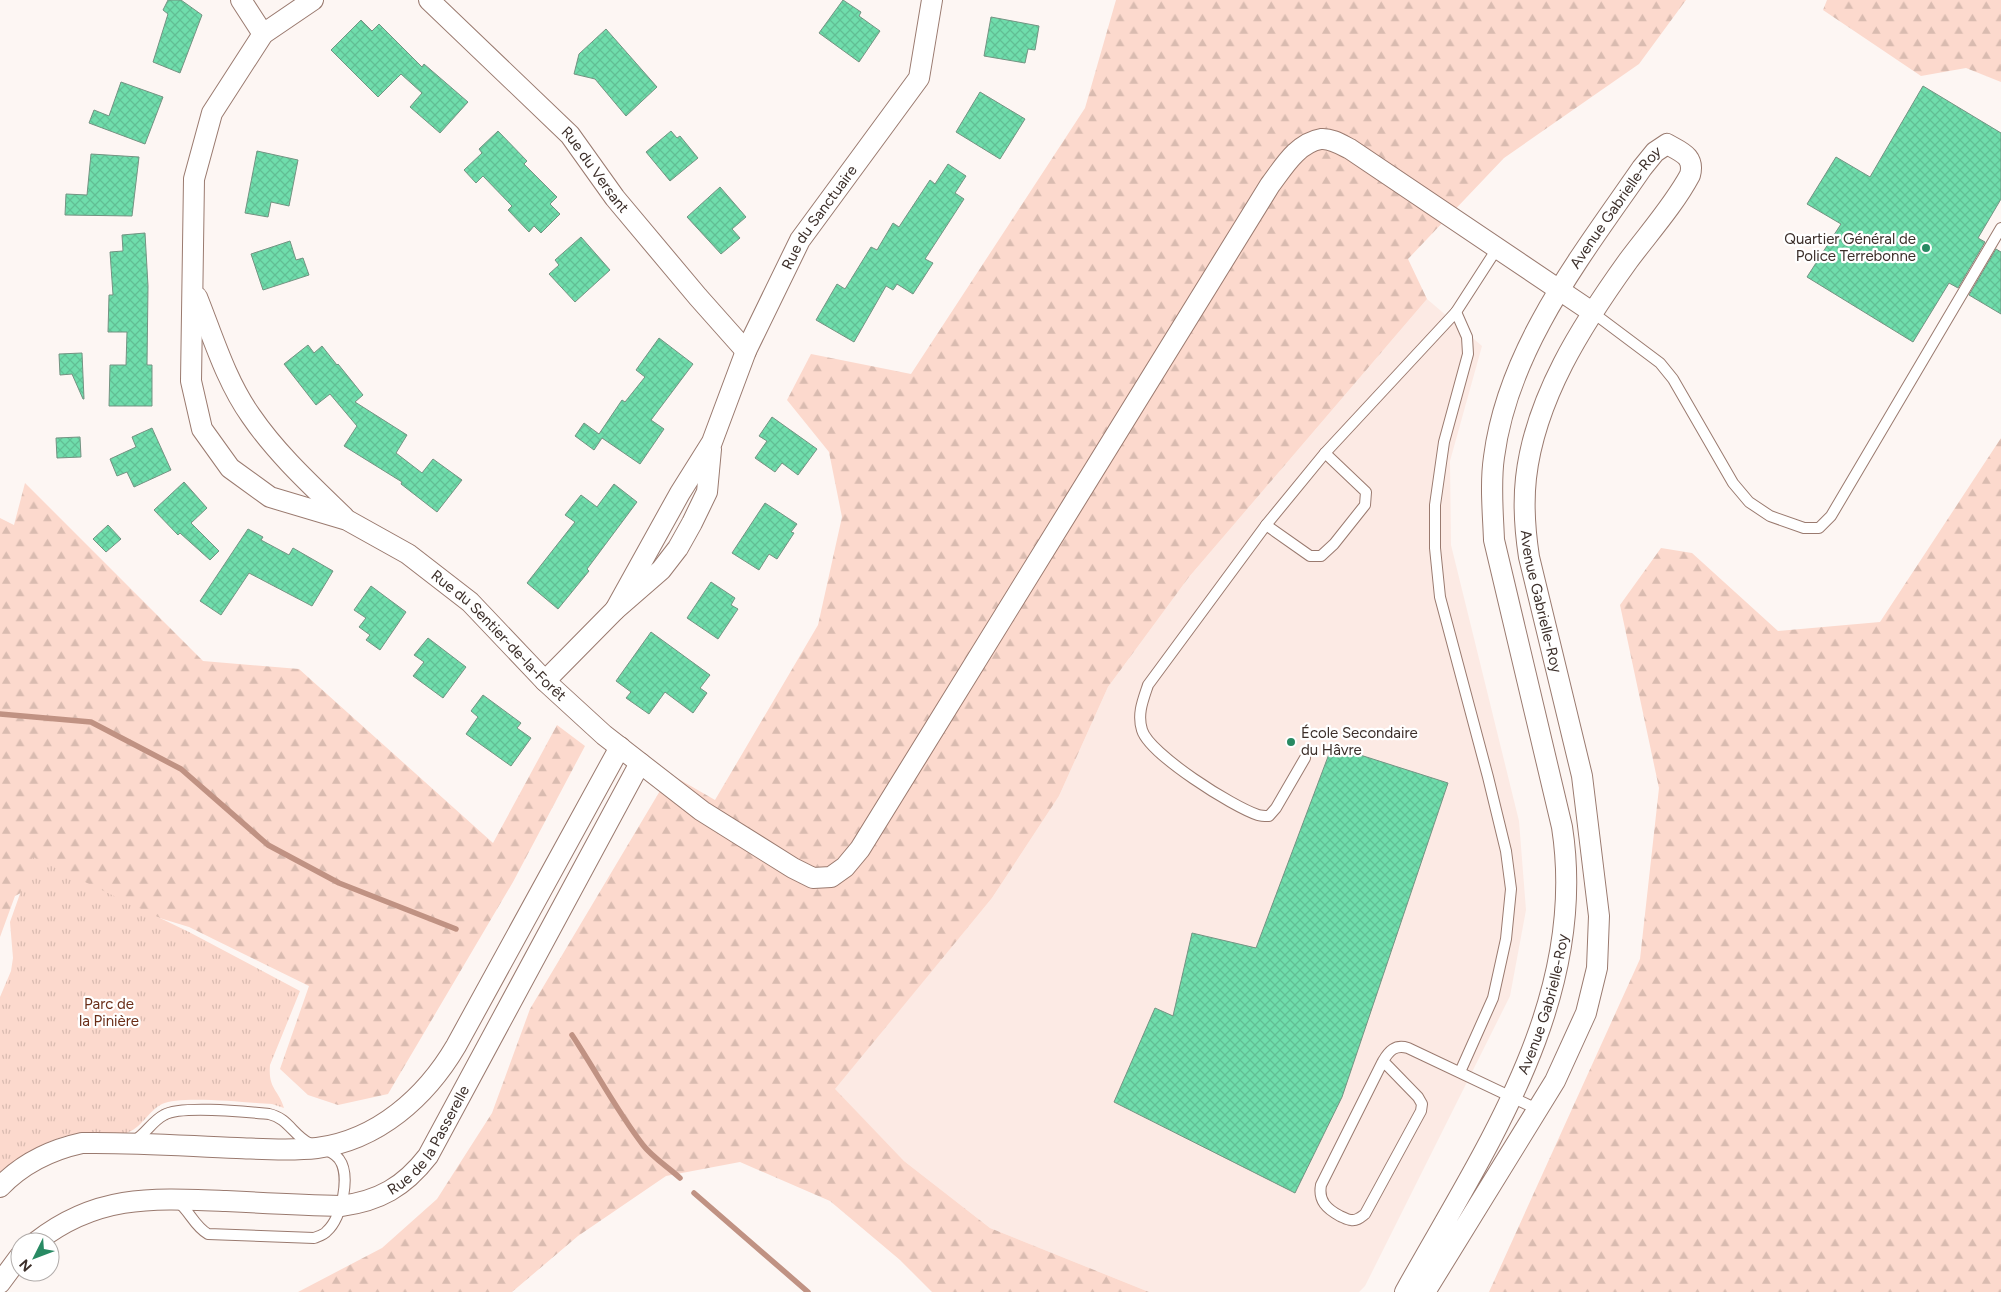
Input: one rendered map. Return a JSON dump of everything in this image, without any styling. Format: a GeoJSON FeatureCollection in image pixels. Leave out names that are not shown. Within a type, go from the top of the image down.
{"type":"FeatureCollection","features":[{"type":"Feature","properties":{"kind":"street"},"geometry":{"type":"LineString","coordinates":[[241,0],[263,34]]}},
{"type":"Feature","properties":{"kind":"street","name":"Rue du Sentier-de-la-Forêt"},"geometry":{"type":"LineString","coordinates":[[313,0],[263,34],[212,113],[194,179],[194,288],[191,381],[202,429],[230,468],[270,497],[347,520],[408,554],[470,602],[545,681],[620,747],[702,811],[793,868],[813,878],[831,877],[845,867],[860,849],[1270,185],[1298,150],[1322,139],[1334,141],[1350,149],[1592,312]]}},
{"type":"Feature","properties":{"kind":"street","name":"Rue du Versant"},"geometry":{"type":"LineString","coordinates":[[429,0],[570,135],[615,198],[746,351]]}},
{"type":"Feature","properties":{"kind":"street","name":"Rue du Sanctuaire"},"geometry":{"type":"LineString","coordinates":[[545,681],[615,610],[680,493],[712,442],[746,351],[800,240],[919,78],[932,0]]}},
{"type":"Feature","properties":{"kind":"street","name":"Avenue Gabrielle-Roy"},"geometry":{"type":"LineString","coordinates":[[1405,1292],[1525,1071],[1546,1013],[1558,966],[1565,913],[1567,859],[1562,827],[1494,540],[1494,457],[1503,415],[1517,374],[1559,289],[1655,152],[1667,144],[1686,154],[1690,159],[1692,168],[1686,182],[1592,312],[1560,373],[1540,419],[1526,476],[1524,495],[1525,535],[1529,557],[1582,776],[1599,916],[1596,968],[1586,1013],[1555,1081],[1539,1110],[1425,1292]]}},
{"type":"Feature","properties":{"kind":"street","name":"Rue du Sentier-de-la-Forêt"},"geometry":{"type":"LineString","coordinates":[[194,288],[228,374],[250,414],[278,452],[347,520]]}},
{"type":"Feature","properties":{"kind":"street","name":"Rue de la Passerelle"},"geometry":{"type":"LineString","coordinates":[[0,1187],[31,1162],[56,1149],[82,1143],[278,1149],[317,1148],[344,1141],[388,1120],[413,1102],[440,1073],[620,747]]}},
{"type":"Feature","properties":{"kind":"street","name":"Rue de la Passerelle"},"geometry":{"type":"LineString","coordinates":[[51,1232],[71,1219],[102,1207],[137,1200],[174,1199],[341,1206],[369,1201],[391,1190],[413,1173],[428,1156],[640,763]]}},
{"type":"Feature","properties":{"kind":"street"},"geometry":{"type":"LineString","coordinates":[[0,1283],[10,1270]]}},
{"type":"Feature","properties":{"kind":"lane"},"geometry":{"type":"LineString","coordinates":[[1592,312],[1660,363],[1673,379],[1733,483],[1749,502],[1770,516],[1804,528],[1819,528],[1831,516],[2001,228]]}},
{"type":"Feature","properties":{"kind":"lane"},"geometry":{"type":"LineString","coordinates":[[1306,758],[1276,808],[1269,816],[1259,816],[1219,797],[1154,748],[1142,730],[1140,710],[1148,685],[1266,526],[1325,453],[1456,312],[1498,247]]}},
{"type":"Feature","properties":{"kind":"lane"},"geometry":{"type":"LineString","coordinates":[[1456,312],[1467,337],[1468,354],[1444,442],[1435,505],[1435,548],[1440,596],[1506,851],[1511,889],[1506,939],[1493,998],[1460,1072]]}},
{"type":"Feature","properties":{"kind":"lane"},"geometry":{"type":"LineString","coordinates":[[1266,526],[1310,556],[1321,556],[1334,544],[1365,505],[1366,492],[1325,453]]}},
{"type":"Feature","properties":{"kind":"lane"},"geometry":{"type":"LineString","coordinates":[[1383,1061],[1418,1097],[1422,1104],[1421,1111],[1365,1214],[1358,1219],[1350,1221],[1329,1210],[1322,1202],[1319,1192],[1383,1061],[1394,1048],[1402,1046],[1539,1110]]}},
{"type":"Feature","properties":{"kind":"lane"},"geometry":{"type":"LineString","coordinates":[[128,1144],[143,1135],[165,1114],[188,1110],[276,1116],[288,1124],[304,1141],[336,1155],[343,1166],[344,1184],[341,1206],[337,1217],[326,1233],[314,1238],[218,1236],[208,1234],[202,1231],[184,1208],[174,1199]]}},
{"type":"Feature","properties":{"kind":"shaded area","name":"École Secondaire du Hâvre"},"geometry":{"type":"Polygon","coordinates":[[[1427,299],[1482,346],[1450,461],[1451,545],[1519,821],[1526,910],[1510,996],[1365,1286],[1359,1292],[1149,1292],[990,1228],[904,1161],[834,1089],[992,898],[1059,796],[1108,687],[1189,577],[1427,299]]]}},
{"type":"Feature","properties":{"kind":"green space"},"geometry":{"type":"Polygon","coordinates":[[[1116,0],[1686,0],[1639,64],[1504,158],[1408,259],[1427,299],[1189,577],[1108,687],[1059,796],[992,898],[835,1089],[904,1161],[990,1228],[1149,1292],[932,1292],[900,1260],[830,1201],[740,1162],[666,1176],[578,1236],[512,1292],[298,1292],[382,1248],[437,1199],[492,1113],[530,1009],[670,774],[715,800],[818,625],[842,517],[829,452],[787,400],[811,354],[911,374],[1085,108],[1116,0]]]}},
{"type":"Feature","properties":{"kind":"green space"},"geometry":{"type":"Polygon","coordinates":[[[1827,0],[2001,0],[2001,82],[1966,68],[1921,76],[1823,10],[1827,0]]]}},
{"type":"Feature","properties":{"kind":"green space"},"geometry":{"type":"Polygon","coordinates":[[[2001,438],[2001,1292],[1489,1292],[1640,959],[1659,788],[1620,605],[1661,548],[1692,553],[1778,631],[1880,622],[2001,438]]]}},
{"type":"Feature","properties":{"kind":"green space"},"geometry":{"type":"Polygon","coordinates":[[[25,483],[203,661],[299,669],[493,843],[557,725],[585,746],[513,882],[388,1094],[338,1105],[308,1095],[280,1069],[309,986],[189,927],[52,885],[38,884],[15,896],[0,937],[0,518],[14,525],[25,483]]]}},
{"type":"Feature","properties":{"kind":"green space","name":"Parc de la Pinière"},"geometry":{"type":"Polygon","coordinates":[[[33,857],[189,932],[300,991],[270,1065],[270,1079],[284,1108],[272,1104],[232,1101],[171,1101],[157,1107],[131,1131],[115,1135],[81,1133],[59,1138],[27,1153],[0,1174],[0,997],[11,971],[13,958],[10,922],[33,857]]]}},
{"type":"Feature","properties":{"kind":"building"},"geometry":{"type":"Polygon","coordinates":[[[168,0],[181,0],[202,15],[180,73],[153,62],[168,14],[163,10],[168,0]]]}},
{"type":"Feature","properties":{"kind":"building"},"geometry":{"type":"Polygon","coordinates":[[[843,0],[861,12],[859,16],[880,31],[859,62],[819,33],[843,0]]]}},
{"type":"Feature","properties":{"kind":"building"},"geometry":{"type":"Polygon","coordinates":[[[991,17],[1039,26],[1035,50],[1028,49],[1025,63],[984,56],[991,17]]]}},
{"type":"Feature","properties":{"kind":"building"},"geometry":{"type":"Polygon","coordinates":[[[361,20],[372,31],[379,24],[422,67],[424,64],[468,102],[440,133],[410,107],[422,93],[401,74],[378,97],[331,50],[361,20]]]}},
{"type":"Feature","properties":{"kind":"building"},"geometry":{"type":"Polygon","coordinates":[[[606,29],[657,87],[626,116],[595,79],[574,74],[579,54],[606,29]]]}},
{"type":"Feature","properties":{"kind":"building"},"geometry":{"type":"Polygon","coordinates":[[[121,82],[163,97],[145,144],[89,123],[94,110],[109,116],[121,82]]]}},
{"type":"Feature","properties":{"kind":"building"},"geometry":{"type":"Polygon","coordinates":[[[1923,86],[2001,133],[2001,199],[1978,238],[1985,242],[1958,288],[1949,283],[1913,342],[1807,277],[1841,224],[1807,204],[1836,157],[1870,177],[1923,86]]]}},
{"type":"Feature","properties":{"kind":"building"},"geometry":{"type":"Polygon","coordinates":[[[980,92],[1025,119],[1000,159],[956,132],[980,92]]]}},
{"type":"Feature","properties":{"kind":"building"},"geometry":{"type":"Polygon","coordinates":[[[498,131],[527,161],[524,164],[557,197],[550,204],[560,214],[541,233],[534,226],[529,232],[508,210],[512,206],[483,176],[476,183],[464,170],[482,153],[479,149],[498,131]]]}},
{"type":"Feature","properties":{"kind":"building"},"geometry":{"type":"Polygon","coordinates":[[[671,131],[677,138],[680,136],[698,158],[670,181],[646,152],[671,131]]]}},
{"type":"Feature","properties":{"kind":"building"},"geometry":{"type":"Polygon","coordinates":[[[257,151],[298,160],[289,206],[271,202],[268,217],[245,213],[257,151]]]}},
{"type":"Feature","properties":{"kind":"building"},"geometry":{"type":"Polygon","coordinates":[[[91,154],[139,157],[132,216],[65,215],[66,194],[87,195],[91,154]]]}},
{"type":"Feature","properties":{"kind":"building"},"geometry":{"type":"Polygon","coordinates":[[[948,164],[966,176],[955,193],[964,199],[925,259],[933,263],[913,294],[897,284],[893,290],[886,286],[854,342],[816,320],[837,284],[845,289],[871,247],[877,250],[893,223],[899,227],[930,180],[935,184],[948,164]]]}},
{"type":"Feature","properties":{"kind":"building"},"geometry":{"type":"Polygon","coordinates":[[[720,187],[746,217],[732,229],[740,238],[721,254],[687,217],[720,187]]]}},
{"type":"Feature","properties":{"kind":"building"},"geometry":{"type":"Polygon","coordinates":[[[145,233],[148,286],[147,365],[152,365],[152,406],[109,406],[110,365],[126,365],[127,332],[108,332],[109,295],[113,295],[110,252],[123,251],[122,235],[145,233]]]}},
{"type":"Feature","properties":{"kind":"building"},"geometry":{"type":"Polygon","coordinates":[[[581,237],[610,270],[575,302],[549,274],[559,265],[555,260],[581,237]]]}},
{"type":"Feature","properties":{"kind":"building"},"geometry":{"type":"Polygon","coordinates":[[[290,241],[296,260],[303,258],[309,275],[263,290],[251,254],[290,241]]]}},
{"type":"Feature","properties":{"kind":"building"},"geometry":{"type":"Polygon","coordinates":[[[1996,249],[2001,252],[2001,314],[1969,295],[1996,249]]]}},
{"type":"Feature","properties":{"kind":"building"},"geometry":{"type":"Polygon","coordinates":[[[659,338],[693,364],[651,420],[664,429],[640,464],[602,438],[594,450],[575,436],[584,423],[599,434],[622,400],[625,402],[645,377],[636,370],[659,338]]]}},
{"type":"Feature","properties":{"kind":"building"},"geometry":{"type":"Polygon","coordinates":[[[308,345],[314,353],[322,346],[338,364],[363,395],[355,402],[407,435],[396,453],[422,473],[433,459],[462,480],[437,512],[401,484],[402,482],[344,446],[357,426],[330,394],[316,405],[284,364],[308,345]]]}},
{"type":"Feature","properties":{"kind":"building"},"geometry":{"type":"Polygon","coordinates":[[[82,353],[84,399],[72,374],[60,375],[59,354],[82,353]]]}},
{"type":"Feature","properties":{"kind":"building"},"geometry":{"type":"Polygon","coordinates":[[[772,417],[817,449],[798,475],[782,463],[775,472],[755,458],[767,441],[759,436],[772,417]]]}},
{"type":"Feature","properties":{"kind":"building"},"geometry":{"type":"Polygon","coordinates":[[[152,428],[171,470],[134,487],[127,472],[117,476],[110,459],[136,447],[132,437],[152,428]]]}},
{"type":"Feature","properties":{"kind":"building"},"geometry":{"type":"Polygon","coordinates":[[[80,437],[81,457],[57,458],[56,438],[80,437]]]}},
{"type":"Feature","properties":{"kind":"building"},"geometry":{"type":"Polygon","coordinates":[[[184,482],[207,508],[191,523],[219,551],[210,560],[180,533],[178,535],[154,510],[184,482]]]}},
{"type":"Feature","properties":{"kind":"building"},"geometry":{"type":"Polygon","coordinates":[[[614,484],[637,502],[587,569],[589,571],[558,609],[527,583],[575,522],[565,515],[581,495],[597,507],[614,484]]]}},
{"type":"Feature","properties":{"kind":"building"},"geometry":{"type":"Polygon","coordinates":[[[765,503],[797,524],[791,532],[794,533],[777,559],[769,554],[759,570],[732,553],[765,503]]]}},
{"type":"Feature","properties":{"kind":"building"},"geometry":{"type":"Polygon","coordinates":[[[108,525],[121,539],[106,552],[93,539],[108,525]]]}},
{"type":"Feature","properties":{"kind":"building"},"geometry":{"type":"Polygon","coordinates":[[[248,529],[263,537],[261,540],[289,555],[293,548],[333,571],[312,606],[249,573],[221,615],[200,601],[248,529]]]}},
{"type":"Feature","properties":{"kind":"building"},"geometry":{"type":"Polygon","coordinates":[[[711,582],[735,598],[731,605],[738,609],[718,639],[687,618],[711,582]]]}},
{"type":"Feature","properties":{"kind":"building"},"geometry":{"type":"Polygon","coordinates":[[[371,586],[406,612],[380,650],[366,640],[370,635],[359,627],[366,618],[354,610],[371,586]]]}},
{"type":"Feature","properties":{"kind":"building"},"geometry":{"type":"Polygon","coordinates":[[[651,632],[710,675],[700,688],[707,693],[693,713],[665,692],[649,714],[626,698],[631,692],[616,681],[651,632]]]}},
{"type":"Feature","properties":{"kind":"building"},"geometry":{"type":"Polygon","coordinates":[[[428,638],[466,667],[443,698],[413,676],[424,662],[414,655],[428,638]]]}},
{"type":"Feature","properties":{"kind":"building"},"geometry":{"type":"Polygon","coordinates":[[[483,695],[521,723],[517,728],[531,738],[511,766],[466,734],[478,717],[471,711],[483,695]]]}},
{"type":"Feature","properties":{"kind":"building"},"geometry":{"type":"Polygon","coordinates":[[[1332,746],[1448,783],[1342,1097],[1295,1193],[1114,1102],[1155,1008],[1173,1016],[1192,933],[1256,948],[1332,746]]]}},
{"type":"Feature","properties":{"kind":"waterway"},"geometry":{"type":"LineString","coordinates":[[0,714],[91,722],[181,769],[268,845],[339,883],[456,929]]}},
{"type":"Feature","properties":{"kind":"waterway"},"geometry":{"type":"LineString","coordinates":[[572,1035],[643,1145],[655,1158],[680,1178]]}},
{"type":"Feature","properties":{"kind":"waterway"},"geometry":{"type":"LineString","coordinates":[[694,1193],[808,1292]]}},
{"type":"Feature","properties":{"kind":"place","name":"Quartier Général de Police Terrebonne"},"geometry":{"type":"Point","coordinates":[1926,248]}},
{"type":"Feature","properties":{"kind":"place","name":"École Secondaire du Hâvre"},"geometry":{"type":"Point","coordinates":[1291,742]}}]}
